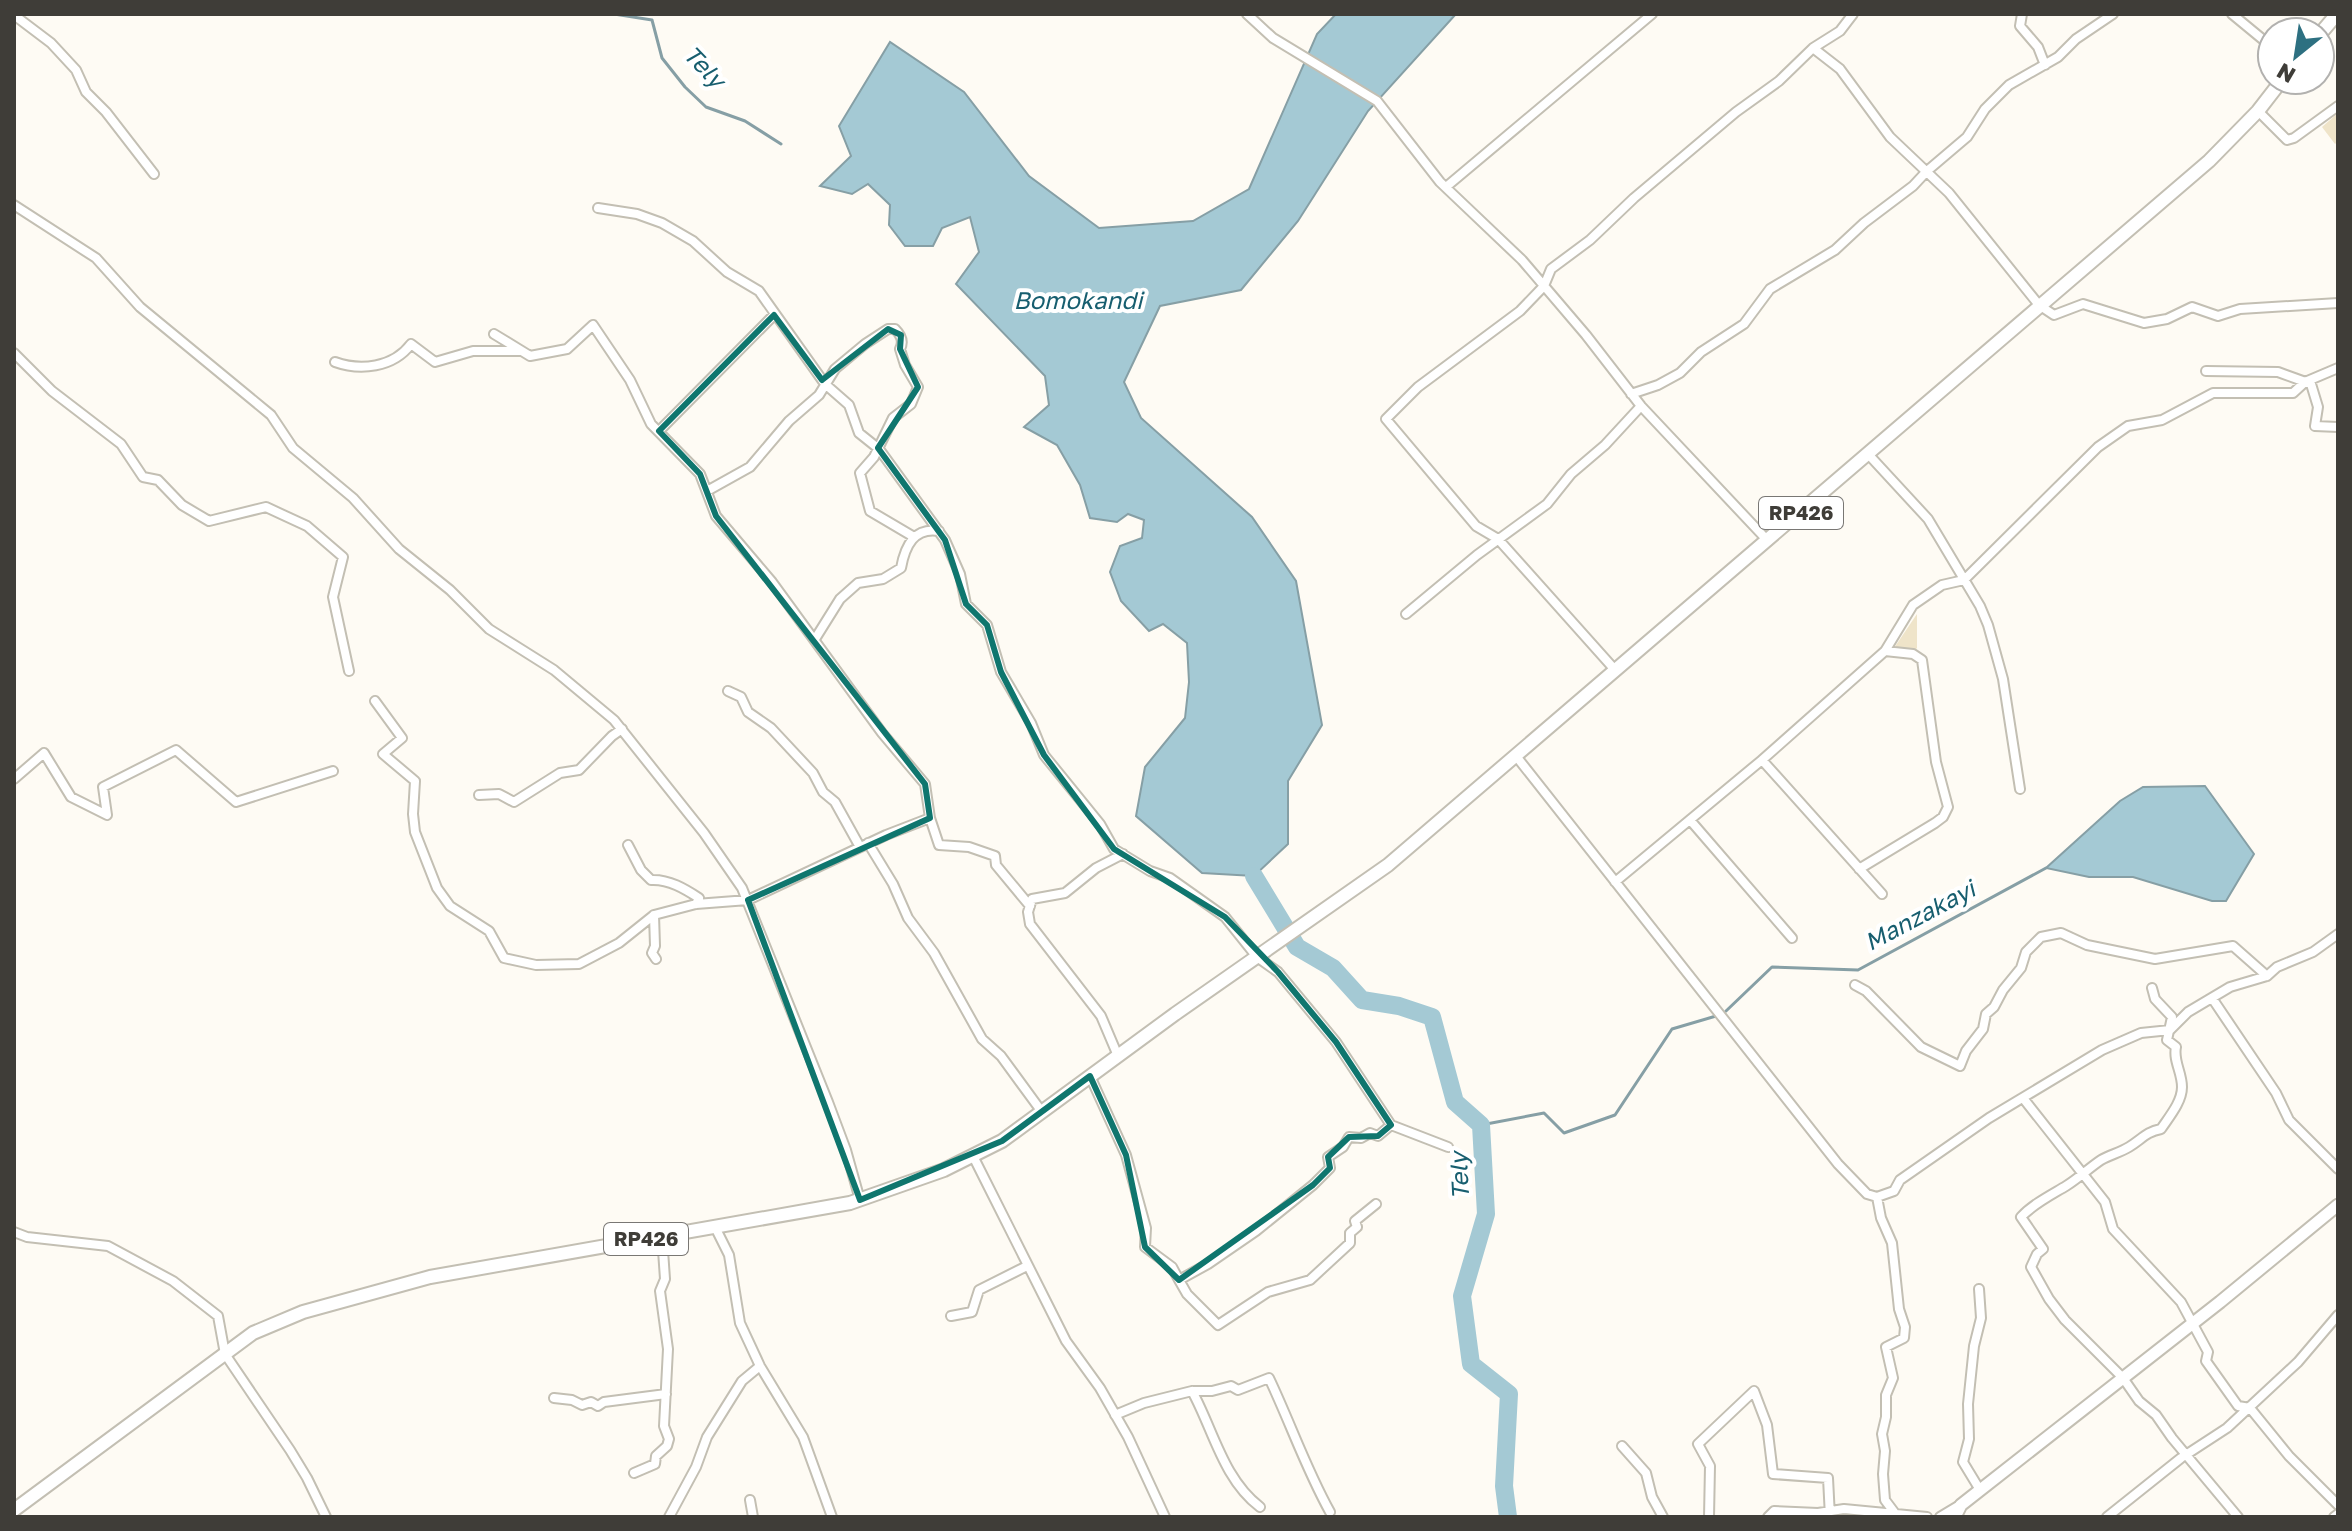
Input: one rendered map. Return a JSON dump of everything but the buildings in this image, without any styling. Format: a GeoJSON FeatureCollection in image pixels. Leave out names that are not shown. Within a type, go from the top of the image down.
{"type":"FeatureCollection","features":[{"type":"Feature","properties":{"kind":"main road","name":"RP426"},"geometry":{"type":"LineString","coordinates":[[14,1510],[253,1333],[303,1312],[417,1281],[860,1200],[944,1170],[1002,1141],[1388,865],[2209,161],[2270,96]]}},
{"type":"Feature","properties":{"kind":"street"},"geometry":{"type":"LineString","coordinates":[[1247,14],[1273,38],[1308,56],[1377,101],[1446,187],[1522,260],[1641,406],[1768,541]]}},
{"type":"Feature","properties":{"kind":"street"},"geometry":{"type":"LineString","coordinates":[[1446,187],[1652,14]]}},
{"type":"Feature","properties":{"kind":"street"},"geometry":{"type":"LineString","coordinates":[[1616,671],[1498,539],[1476,526],[1386,419],[1418,387],[1520,311],[1544,286],[1551,269],[1590,240],[1634,198],[1736,112],[1779,81],[1813,48],[1840,31],[1853,14]]}},
{"type":"Feature","properties":{"kind":"street"},"geometry":{"type":"LineString","coordinates":[[2022,14],[2020,26],[2038,47],[2045,65]]}},
{"type":"Feature","properties":{"kind":"street"},"geometry":{"type":"LineString","coordinates":[[1631,394],[1680,373],[1701,352],[1744,324],[1770,289],[1835,250],[1864,223],[1913,186],[1967,137],[1985,109],[2009,85],[2058,57],[2076,39],[2113,14]]}},
{"type":"Feature","properties":{"kind":"street"},"geometry":{"type":"LineString","coordinates":[[2232,14],[2256,34]]}},
{"type":"Feature","properties":{"kind":"street"},"geometry":{"type":"LineString","coordinates":[[14,15],[51,43],[76,70],[86,92],[106,112],[154,174]]}},
{"type":"Feature","properties":{"kind":"street"},"geometry":{"type":"LineString","coordinates":[[1813,48],[1840,69],[1890,137],[1949,193],[2039,305],[2054,315],[2083,304],[2144,323],[2167,319],[2192,307],[2218,316],[2240,309],[2338,303]]}},
{"type":"Feature","properties":{"kind":"street"},"geometry":{"type":"LineString","coordinates":[[2258,111],[2287,140],[2338,106]]}},
{"type":"Feature","properties":{"kind":"street"},"geometry":{"type":"LineString","coordinates":[[14,205],[96,258],[140,307],[271,415],[293,448],[353,498],[399,549],[450,590],[489,629],[554,670],[622,729],[704,833],[742,888],[837,1126],[860,1200]]}},
{"type":"Feature","properties":{"kind":"street"},"geometry":{"type":"LineString","coordinates":[[598,208],[637,214],[662,223],[693,241],[727,272],[759,291],[825,384],[849,405],[859,433],[879,449],[939,531],[960,574],[966,604],[987,625],[1001,672],[1031,723],[1044,755],[1100,824],[1114,849],[1150,871],[1170,878],[1225,917],[1257,957],[1278,972],[1336,1042],[1391,1125],[1448,1147]]}},
{"type":"Feature","properties":{"kind":"street"},"geometry":{"type":"LineString","coordinates":[[659,431],[774,315]]}},
{"type":"Feature","properties":{"kind":"street"},"geometry":{"type":"LineString","coordinates":[[494,334],[530,356],[567,349],[593,325],[630,380],[651,424],[700,474],[716,516],[815,639],[882,733],[925,784],[930,818],[939,845],[969,847],[995,856],[996,865],[1030,906]]}},
{"type":"Feature","properties":{"kind":"street"},"geometry":{"type":"LineString","coordinates":[[707,491],[750,467],[789,421],[819,395],[835,369],[888,329],[895,329],[901,335],[900,349],[905,365],[918,387],[911,404],[893,418],[879,449],[860,473],[870,511],[914,537]]}},
{"type":"Feature","properties":{"kind":"street"},"geometry":{"type":"LineString","coordinates":[[335,362],[350,367],[371,367],[395,358],[411,344],[435,362],[473,351],[522,351]]}},
{"type":"Feature","properties":{"kind":"street"},"geometry":{"type":"LineString","coordinates":[[14,353],[52,391],[121,444],[143,477],[158,480],[182,505],[209,521],[266,507],[307,526],[343,557],[333,597],[349,671]]}},
{"type":"Feature","properties":{"kind":"street"},"geometry":{"type":"LineString","coordinates":[[1615,882],[1762,760],[1885,651],[1913,605],[1942,585],[1964,580],[2098,447],[2128,426],[2162,420],[2213,393],[2293,393],[2305,382],[2338,368]]}},
{"type":"Feature","properties":{"kind":"street"},"geometry":{"type":"LineString","coordinates":[[2206,371],[2278,372],[2311,384],[2318,407],[2315,426],[2338,427]]}},
{"type":"Feature","properties":{"kind":"street"},"geometry":{"type":"LineString","coordinates":[[1406,614],[1498,539],[1547,504],[1571,474],[1605,445],[1641,406]]}},
{"type":"Feature","properties":{"kind":"street"},"geometry":{"type":"LineString","coordinates":[[1868,454],[1928,519],[1988,625],[1999,666],[2020,789]]}},
{"type":"Feature","properties":{"kind":"street"},"geometry":{"type":"LineString","coordinates":[[815,639],[840,599],[858,583],[883,579],[901,568],[903,553],[914,537],[928,529],[939,531]]}},
{"type":"Feature","properties":{"kind":"street"},"geometry":{"type":"LineString","coordinates":[[1859,869],[1935,823],[1943,817],[1948,807],[1936,762],[1922,660],[1913,654],[1885,651]]}},
{"type":"Feature","properties":{"kind":"street"},"geometry":{"type":"LineString","coordinates":[[728,691],[741,697],[748,712],[771,728],[813,773],[823,792],[835,802],[893,884],[908,918],[934,953],[982,1039],[1001,1056],[1042,1112]]}},
{"type":"Feature","properties":{"kind":"street"},"geometry":{"type":"LineString","coordinates":[[375,701],[402,738],[383,754],[415,781],[415,832],[437,888],[450,906],[489,931],[504,958],[536,965],[579,964],[619,943],[654,915],[696,904],[748,900],[864,845],[930,818]]}},
{"type":"Feature","properties":{"kind":"street"},"geometry":{"type":"LineString","coordinates":[[479,795],[499,794],[514,802],[560,773],[579,770],[622,729]]}},
{"type":"Feature","properties":{"kind":"street"},"geometry":{"type":"LineString","coordinates":[[14,779],[44,753],[71,797],[107,815],[103,787],[176,750],[236,802],[333,771]]}},
{"type":"Feature","properties":{"kind":"street"},"geometry":{"type":"LineString","coordinates":[[1516,756],[1838,1164],[1867,1194],[1877,1197],[1894,1191],[1900,1180],[1909,1173],[2102,1050],[2141,1033],[2170,1030],[2188,1012],[2230,987],[2267,976],[2277,967],[2313,952],[2338,934]]}},
{"type":"Feature","properties":{"kind":"street"},"geometry":{"type":"LineString","coordinates":[[1762,760],[1882,894]]}},
{"type":"Feature","properties":{"kind":"street"},"geometry":{"type":"LineString","coordinates":[[568,763],[579,770]]}},
{"type":"Feature","properties":{"kind":"street"},"geometry":{"type":"LineString","coordinates":[[1690,820],[1792,938]]}},
{"type":"Feature","properties":{"kind":"street"},"geometry":{"type":"LineString","coordinates":[[628,845],[646,876],[651,880],[662,880],[699,898],[696,904]]}},
{"type":"Feature","properties":{"kind":"street"},"geometry":{"type":"LineString","coordinates":[[1118,1056],[1101,1016],[1030,924],[1030,906],[1032,899],[1065,893],[1096,868],[1123,854]]}},
{"type":"Feature","properties":{"kind":"street"},"geometry":{"type":"LineString","coordinates":[[654,915],[655,946],[652,953],[656,959]]}},
{"type":"Feature","properties":{"kind":"street"},"geometry":{"type":"LineString","coordinates":[[1855,985],[1866,991],[1921,1047],[1960,1066],[1966,1051],[1983,1029],[1986,1014],[2021,968],[2026,952],[2041,937],[2061,933],[2087,945],[2155,959],[2233,946],[2267,976]]}},
{"type":"Feature","properties":{"kind":"street"},"geometry":{"type":"LineString","coordinates":[[2152,988],[2155,999],[2172,1017],[2167,1040],[2176,1047],[2174,1057],[2182,1088],[2178,1102],[2161,1129],[2149,1131],[2065,1187],[2048,1194],[2040,1205],[2021,1217],[2043,1249],[2031,1267],[2049,1299],[2065,1320],[2123,1378],[2139,1401],[2156,1415],[2238,1517]]}},
{"type":"Feature","properties":{"kind":"street"},"geometry":{"type":"LineString","coordinates":[[2212,998],[2276,1093],[2289,1120],[2338,1169]]}},
{"type":"Feature","properties":{"kind":"street"},"geometry":{"type":"LineString","coordinates":[[1090,1076],[1126,1155],[1146,1228],[1145,1247],[1172,1267],[1187,1294],[1218,1325],[1268,1292],[1310,1280],[1350,1243],[1350,1233],[1357,1227],[1355,1221],[1376,1204]]}},
{"type":"Feature","properties":{"kind":"street"},"geometry":{"type":"LineString","coordinates":[[2023,1098],[2105,1202],[2113,1229],[2181,1302],[2208,1352],[2206,1361],[2238,1406],[2250,1408],[2289,1456],[2338,1505]]}},
{"type":"Feature","properties":{"kind":"street"},"geometry":{"type":"LineString","coordinates":[[1179,1280],[1208,1264],[1313,1185],[1330,1168],[1328,1157],[1343,1147],[1349,1137],[1361,1138],[1370,1133],[1378,1136],[1391,1125]]}},
{"type":"Feature","properties":{"kind":"street"},"geometry":{"type":"LineString","coordinates":[[973,1156],[1066,1341],[1100,1388],[1165,1517]]}},
{"type":"Feature","properties":{"kind":"street"},"geometry":{"type":"LineString","coordinates":[[1877,1197],[1881,1218],[1892,1243],[1899,1309],[1905,1327],[1904,1338],[1886,1347],[1893,1378],[1886,1395],[1882,1434],[1885,1451],[1883,1474],[1885,1500],[1894,1512]]}},
{"type":"Feature","properties":{"kind":"street"},"geometry":{"type":"LineString","coordinates":[[1940,1517],[1961,1505],[2194,1323],[2338,1205]]}},
{"type":"Feature","properties":{"kind":"street"},"geometry":{"type":"LineString","coordinates":[[715,1227],[729,1255],[740,1323],[760,1366],[803,1437],[832,1517]]}},
{"type":"Feature","properties":{"kind":"street"},"geometry":{"type":"LineString","coordinates":[[14,1232],[27,1237],[108,1246],[173,1281],[218,1316],[225,1354],[296,1459],[326,1517]]}},
{"type":"Feature","properties":{"kind":"street"},"geometry":{"type":"LineString","coordinates":[[634,1473],[655,1464],[659,1451],[667,1446],[668,1349],[660,1291],[665,1279],[662,1236]]}},
{"type":"Feature","properties":{"kind":"street"},"geometry":{"type":"LineString","coordinates":[[951,1316],[972,1312],[979,1290],[1027,1266]]}},
{"type":"Feature","properties":{"kind":"street"},"geometry":{"type":"LineString","coordinates":[[1979,1289],[1981,1318],[1974,1346],[1968,1404],[1969,1439],[1963,1462],[1980,1490]]}},
{"type":"Feature","properties":{"kind":"street"},"geometry":{"type":"LineString","coordinates":[[2107,1517],[2250,1408],[2282,1374],[2298,1362],[2338,1315]]}},
{"type":"Feature","properties":{"kind":"street"},"geometry":{"type":"LineString","coordinates":[[669,1517],[696,1467],[707,1437],[742,1381],[760,1366]]}},
{"type":"Feature","properties":{"kind":"street"},"geometry":{"type":"LineString","coordinates":[[1115,1415],[1144,1403],[1192,1391],[1212,1391],[1231,1386],[1238,1390],[1269,1378],[1310,1467],[1317,1490],[1330,1512]]}},
{"type":"Feature","properties":{"kind":"street"},"geometry":{"type":"LineString","coordinates":[[1192,1391],[1234,1481],[1245,1496],[1260,1507]]}},
{"type":"Feature","properties":{"kind":"street"},"geometry":{"type":"LineString","coordinates":[[1709,1517],[1710,1466],[1698,1444],[1754,1391],[1767,1425],[1773,1474],[1828,1478],[1830,1514]]}},
{"type":"Feature","properties":{"kind":"street"},"geometry":{"type":"LineString","coordinates":[[554,1398],[572,1400],[582,1405],[591,1402],[598,1406],[604,1402],[666,1394]]}},
{"type":"Feature","properties":{"kind":"street"},"geometry":{"type":"LineString","coordinates":[[1622,1446],[1646,1473],[1652,1497],[1663,1517]]}},
{"type":"Feature","properties":{"kind":"street"},"geometry":{"type":"LineString","coordinates":[[750,1500],[753,1517]]}},
{"type":"Feature","properties":{"kind":"street"},"geometry":{"type":"LineString","coordinates":[[1955,1517],[1961,1505]]}},
{"type":"Feature","properties":{"kind":"street"},"geometry":{"type":"LineString","coordinates":[[1768,1517],[1774,1511],[1830,1514],[1844,1509],[1927,1517]]}},
{"type":"Feature","properties":{"kind":"highlighted area"},"geometry":{"type":"Polygon","coordinates":[[[774,315],[822,380],[888,329],[901,335],[900,349],[918,387],[878,448],[945,540],[966,604],[987,625],[1001,672],[1044,755],[1114,849],[1225,917],[1278,972],[1336,1042],[1391,1125],[1378,1136],[1349,1137],[1328,1157],[1330,1168],[1313,1185],[1179,1280],[1145,1247],[1126,1155],[1090,1076],[1002,1141],[860,1200],[748,900],[930,818],[925,784],[716,516],[700,474],[659,431],[774,315]]]}},
{"type":"Feature","properties":{"kind":"shaded area"},"geometry":{"type":"Polygon","coordinates":[[[2338,113],[2338,141],[2335,144],[2322,127],[2338,113]]]}},
{"type":"Feature","properties":{"kind":"shaded area"},"geometry":{"type":"Polygon","coordinates":[[[1917,614],[1917,648],[1914,652],[1894,648],[1917,614]]]}},
{"type":"Feature","properties":{"kind":"water","name":"Bomokandi"},"geometry":{"type":"Polygon","coordinates":[[[1336,14],[1456,14],[1368,111],[1298,221],[1241,290],[1160,306],[1124,382],[1141,418],[1252,517],[1296,581],[1322,725],[1288,781],[1288,844],[1254,876],[1202,873],[1136,816],[1145,767],[1185,718],[1189,682],[1187,643],[1163,624],[1149,631],[1121,601],[1110,572],[1120,546],[1142,538],[1144,520],[1128,514],[1117,522],[1090,518],[1080,485],[1057,445],[1024,427],[1049,405],[1045,376],[956,284],[979,252],[970,217],[942,228],[933,246],[905,246],[889,225],[890,205],[868,184],[852,194],[820,186],[851,156],[839,126],[890,42],[964,92],[1029,176],[1099,228],[1193,221],[1249,189],[1317,34],[1336,14]]]}},
{"type":"Feature","properties":{"kind":"water"},"geometry":{"type":"Polygon","coordinates":[[[2205,786],[2254,854],[2226,901],[2212,901],[2133,877],[2089,877],[2046,868],[2120,801],[2143,787],[2205,786]]]}},
{"type":"Feature","properties":{"kind":"waterway","name":"Tely"},"geometry":{"type":"LineString","coordinates":[[614,14],[652,20],[662,58],[685,87],[706,107],[745,121],[781,144]]}},
{"type":"Feature","properties":{"kind":"waterway","name":"Manzakayi"},"geometry":{"type":"LineString","coordinates":[[1726,1011],[1772,967],[1858,970],[2046,868]]}},
{"type":"Feature","properties":{"kind":"waterway","name":"Tely"},"geometry":{"type":"LineString","coordinates":[[1254,876],[1297,947],[1333,968],[1362,1000],[1399,1006],[1432,1017],[1455,1102],[1481,1125],[1486,1214],[1462,1296],[1471,1364],[1509,1394],[1504,1486],[1508,1517]]}},
{"type":"Feature","properties":{"kind":"waterway","name":"Manzakayi"},"geometry":{"type":"LineString","coordinates":[[1481,1125],[1544,1113],[1564,1133],[1615,1115],[1672,1029],[1716,1016]]}}]}
